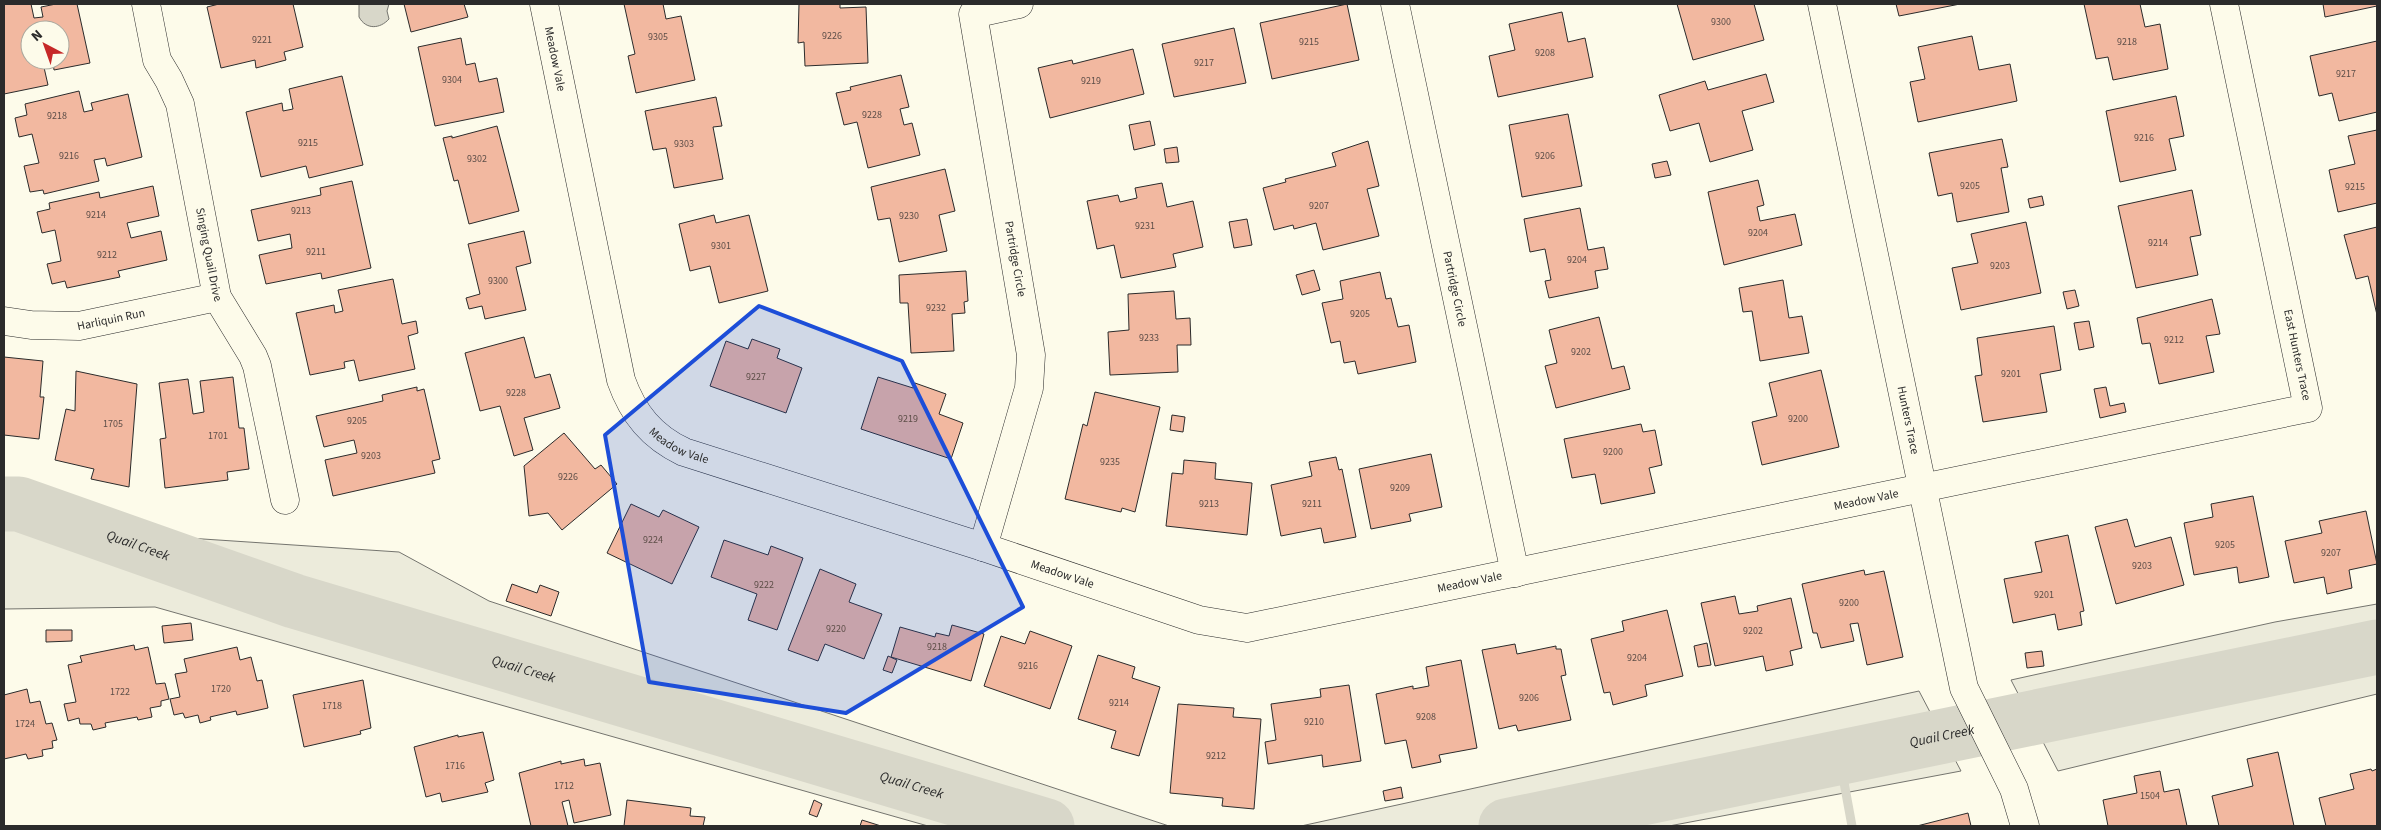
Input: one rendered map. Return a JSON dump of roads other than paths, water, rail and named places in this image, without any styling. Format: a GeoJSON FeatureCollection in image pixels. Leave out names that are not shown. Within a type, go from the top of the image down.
{"type":"FeatureCollection","features":[{"type":"Feature","properties":{"kind":"street","name":"Singing Quail Drive"},"geometry":{"type":"LineString","coordinates":[[146,4],[157,60],[180,104],[217,297],[256,366],[285,500]]}},
{"type":"Feature","properties":{"kind":"street","name":"Meadow Vale"},"geometry":{"type":"LineString","coordinates":[[544,4],[621,380],[629,401],[639,418],[660,439],[684,452],[983,547],[1200,620],[1247,628],[1921,488]]}},
{"type":"Feature","properties":{"kind":"street","name":"Partridge Circle"},"geometry":{"type":"LineString","coordinates":[[983,547],[1029,388],[1031,355],[973,14],[1019,4]]}},
{"type":"Feature","properties":{"kind":"street","name":"Partridge Circle"},"geometry":{"type":"LineString","coordinates":[[1395,4],[1515,573]]}},
{"type":"Feature","properties":{"kind":"street","name":"Hunters Trace"},"geometry":{"type":"LineString","coordinates":[[1822,4],[1964,688],[2014,789],[2025,826]]}},
{"type":"Feature","properties":{"kind":"street","name":"East Hunters Trace"},"geometry":{"type":"LineString","coordinates":[[1921,488],[2308,408],[2224,4]]}},
{"type":"Feature","properties":{"kind":"street","name":"Harliquin Run"},"geometry":{"type":"LineString","coordinates":[[4,321],[31,326],[79,326],[217,297]]}},
{"type":"Feature","properties":{"kind":"waterway","name":"Quail Creek"},"geometry":{"type":"LineString","coordinates":[[4,504],[19,504],[294,601],[1047,826]]}},
{"type":"Feature","properties":{"kind":"waterway","name":"Quail Creek"},"geometry":{"type":"LineString","coordinates":[[1506,826],[2377,647]]}},
{"type":"Feature","properties":{"kind":"waterway"},"geometry":{"type":"LineString","coordinates":[[1852,755],[1843,777],[1852,826]]}}]}
